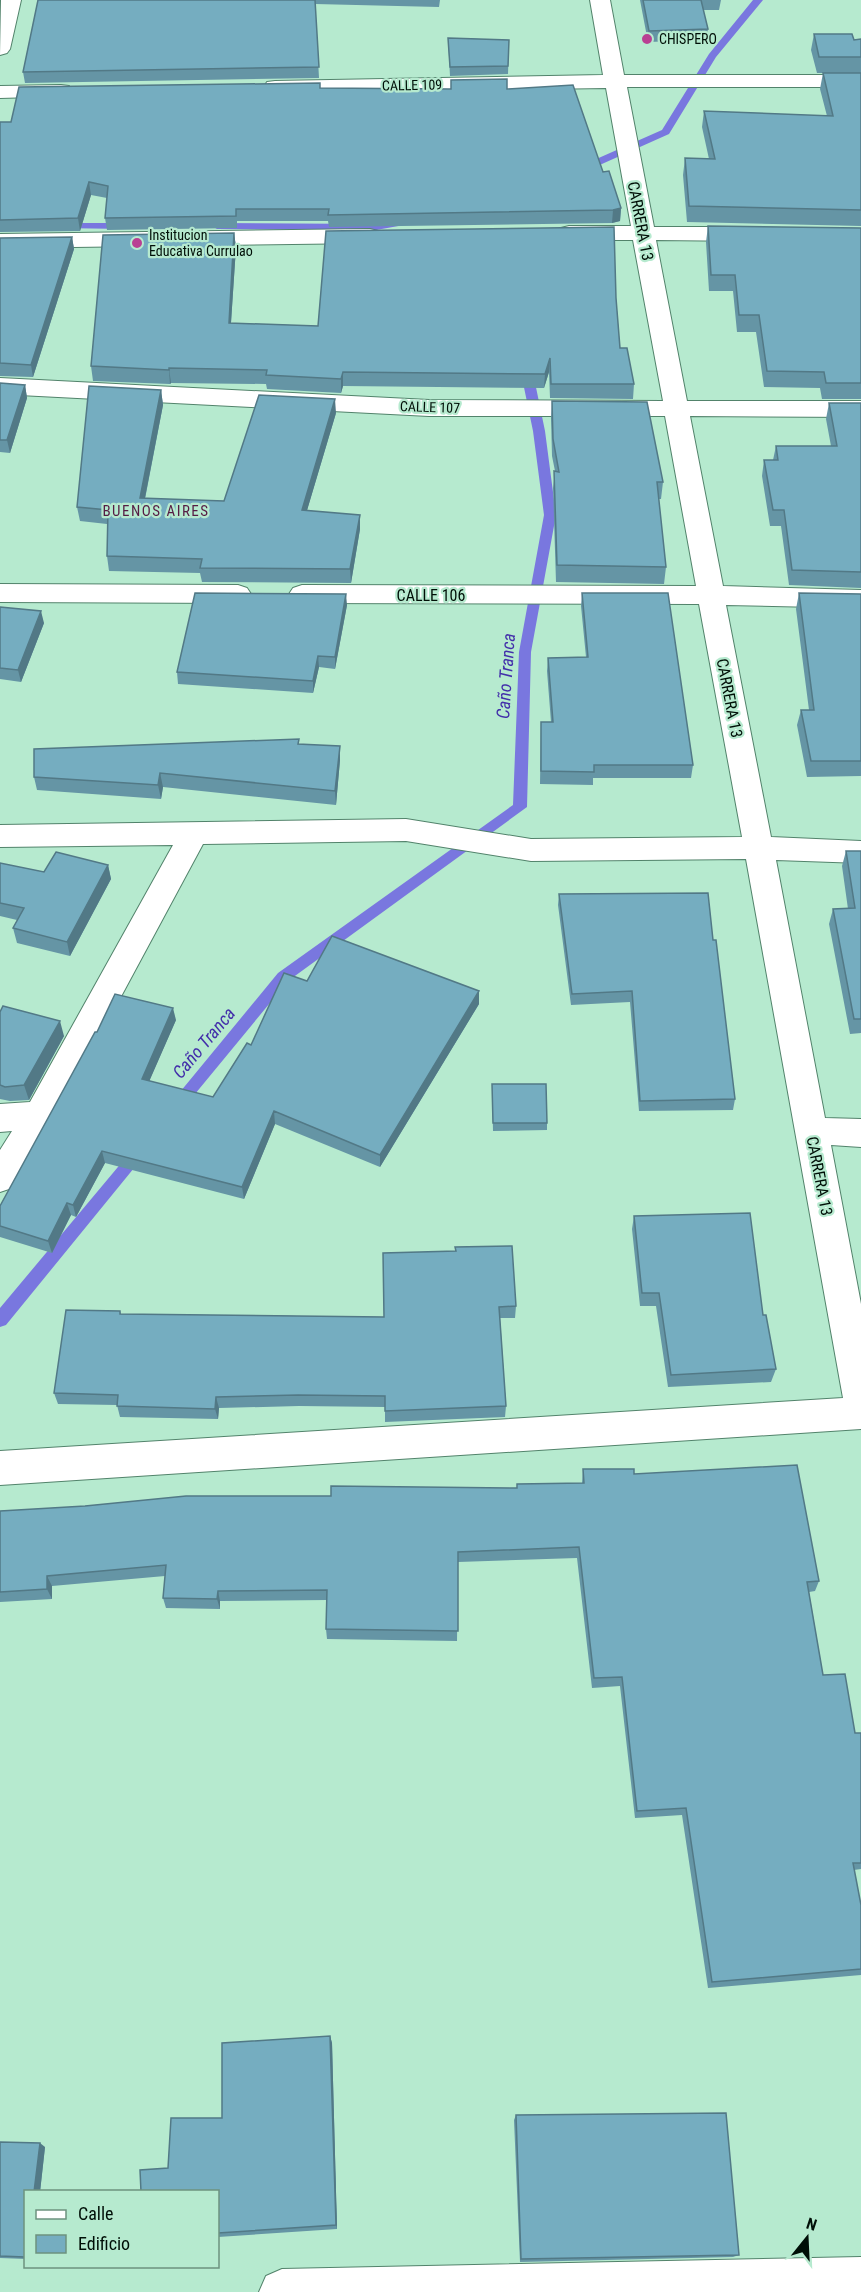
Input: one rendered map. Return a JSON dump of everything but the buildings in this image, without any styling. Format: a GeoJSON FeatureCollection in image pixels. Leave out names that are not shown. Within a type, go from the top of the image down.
{"type":"FeatureCollection","features":[{"type":"Feature","properties":{"kind":"street"},"geometry":{"type":"LineString","coordinates":[[0,49],[11,0]]}},
{"type":"Feature","properties":{"kind":"street","name":"CARRERA 13"},"geometry":{"type":"LineString","coordinates":[[600,0],[861,1397]]}},
{"type":"Feature","properties":{"kind":"street","name":"CALLE 109"},"geometry":{"type":"LineString","coordinates":[[260,87],[615,81],[861,81]]}},
{"type":"Feature","properties":{"kind":"street"},"geometry":{"type":"LineString","coordinates":[[0,92],[83,90]]}},
{"type":"Feature","properties":{"kind":"street"},"geometry":{"type":"LineString","coordinates":[[553,233],[769,234]]}},
{"type":"Feature","properties":{"kind":"street"},"geometry":{"type":"LineString","coordinates":[[0,241],[393,235]]}},
{"type":"Feature","properties":{"kind":"street","name":"CALLE 107"},"geometry":{"type":"LineString","coordinates":[[0,386],[429,408],[861,409]]}},
{"type":"Feature","properties":{"kind":"street","name":"CALLE 106"},"geometry":{"type":"LineString","coordinates":[[0,593],[711,595],[861,599]]}},
{"type":"Feature","properties":{"kind":"street"},"geometry":{"type":"LineString","coordinates":[[0,836],[406,830],[531,850],[758,848],[861,852]]}},
{"type":"Feature","properties":{"kind":"street"},"geometry":{"type":"LineString","coordinates":[[0,1178],[40,1115],[194,833]]}},
{"type":"Feature","properties":{"kind":"street"},"geometry":{"type":"LineString","coordinates":[[0,1118],[40,1115]]}},
{"type":"Feature","properties":{"kind":"street"},"geometry":{"type":"LineString","coordinates":[[812,1131],[861,1133]]}},
{"type":"Feature","properties":{"kind":"street"},"geometry":{"type":"LineString","coordinates":[[0,1468],[861,1413]]}},
{"type":"Feature","properties":{"kind":"street"},"geometry":{"type":"LineString","coordinates":[[282,2292],[861,2280]]}},
{"type":"Feature","properties":{"kind":"waterway","name":"Caño Tranca"},"geometry":{"type":"LineString","coordinates":[[580,170],[666,132],[712,56],[758,0]]}},
{"type":"Feature","properties":{"kind":"waterway"},"geometry":{"type":"LineString","coordinates":[[217,226],[376,227],[400,223]]}},
{"type":"Feature","properties":{"kind":"waterway"},"geometry":{"type":"LineString","coordinates":[[61,226],[127,226]]}},
{"type":"Feature","properties":{"kind":"waterway","name":"Caño Tranca"},"geometry":{"type":"LineString","coordinates":[[176,1107],[283,977],[520,807],[525,652],[550,515],[539,431],[526,368]]}},
{"type":"Feature","properties":{"kind":"waterway","name":"Caño Tranca"},"geometry":{"type":"LineString","coordinates":[[0,1320],[138,1153]]}},
{"type":"Feature","properties":{"kind":"place","name":"CHISPERO"},"geometry":{"type":"Point","coordinates":[647,39]}},
{"type":"Feature","properties":{"kind":"place","name":"Institucion Educativa Currulao"},"geometry":{"type":"Point","coordinates":[137,243]}},
{"type":"Feature","properties":{"kind":"district","name":"BUENOS AIRES"},"geometry":{"type":"Point","coordinates":[156,511]}}]}
